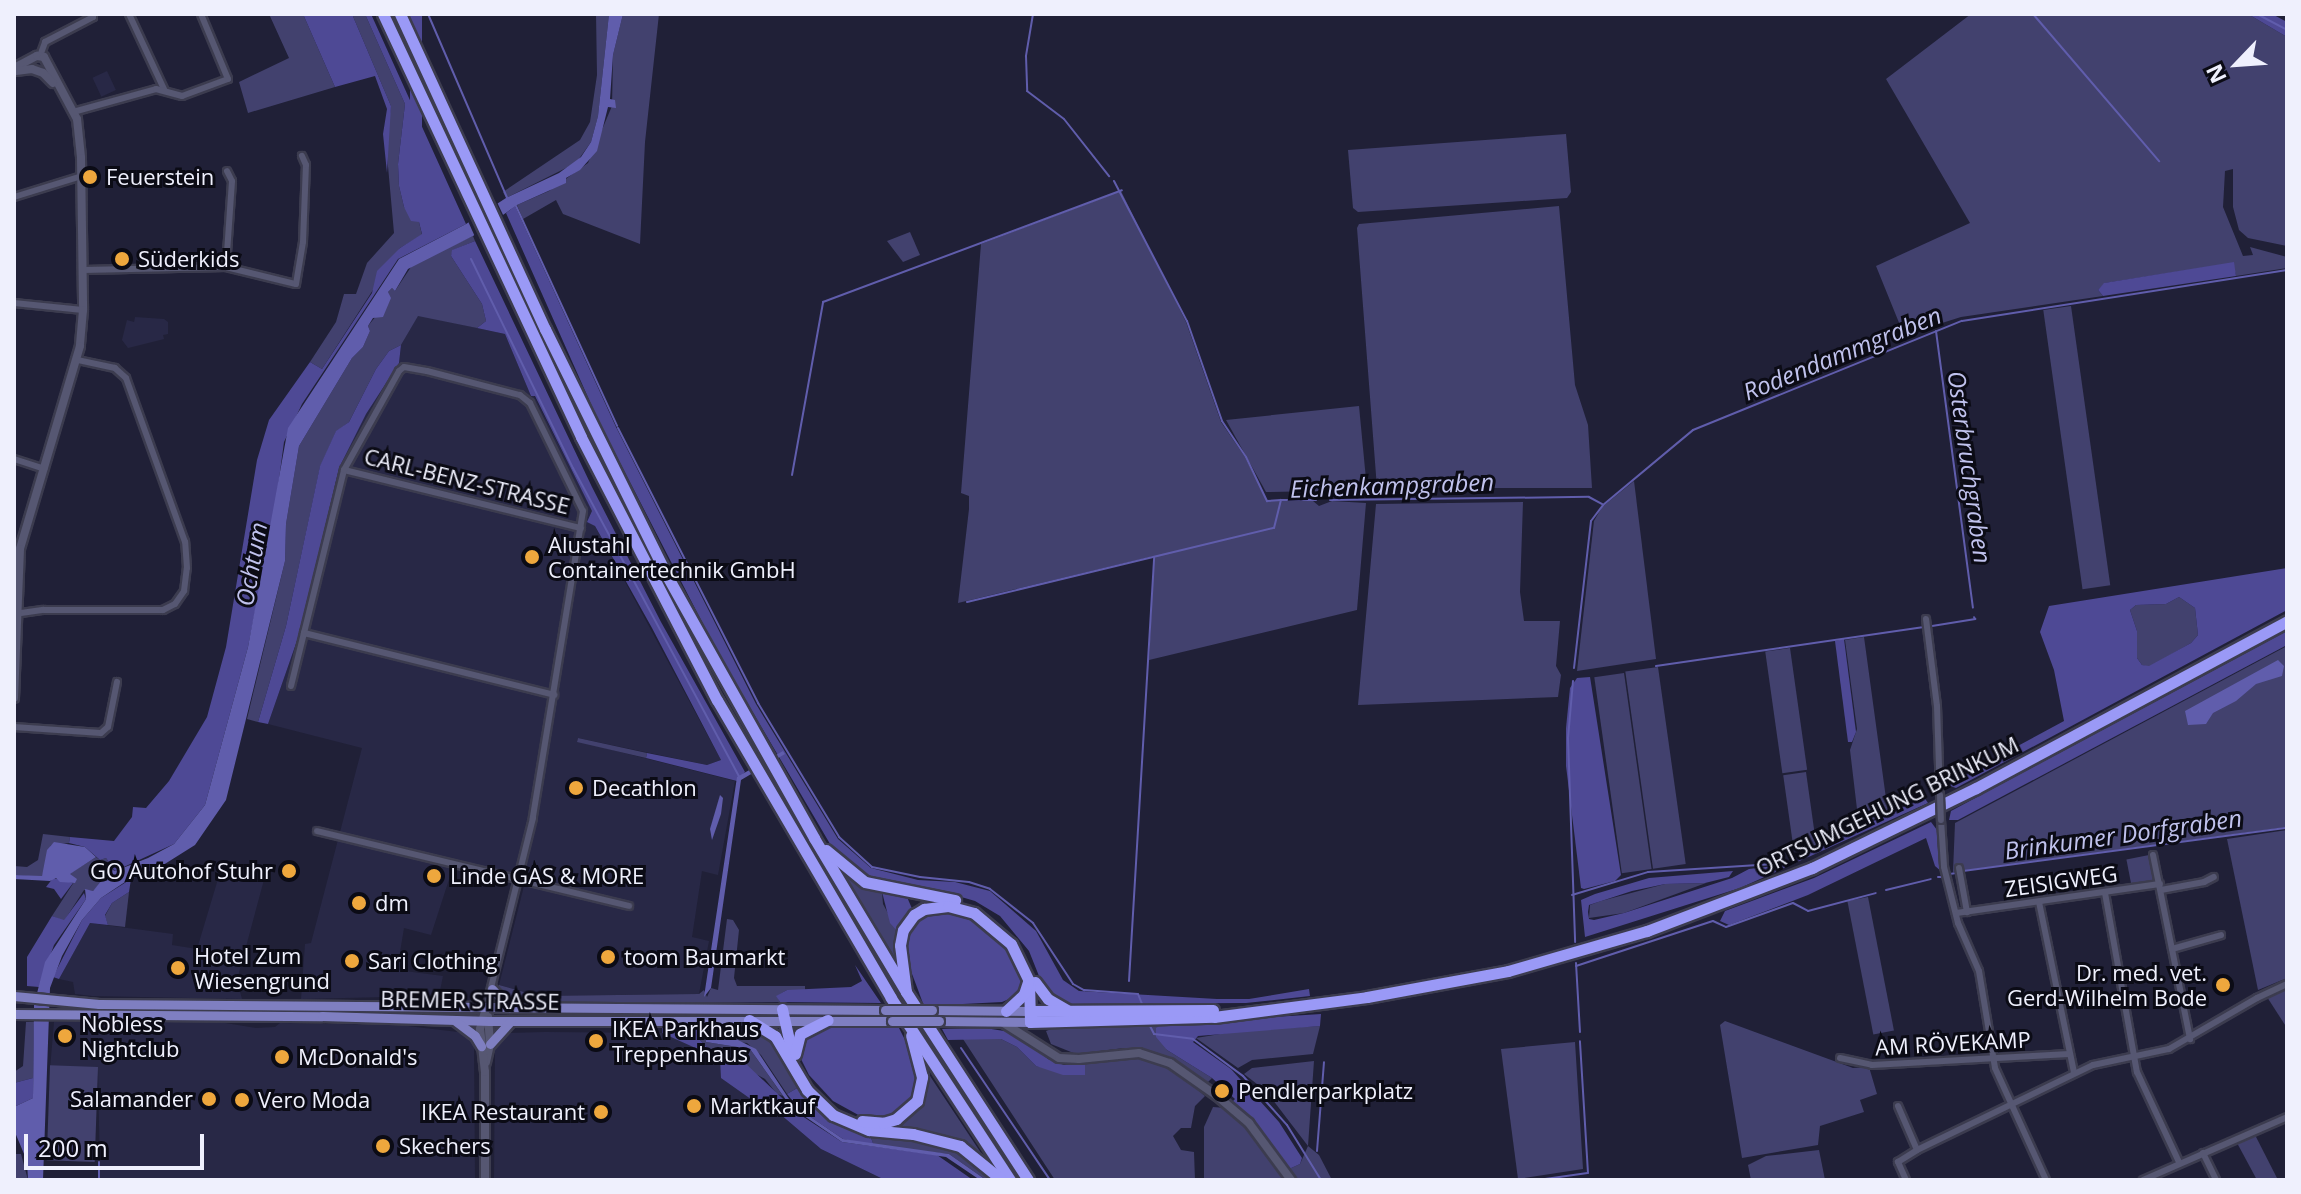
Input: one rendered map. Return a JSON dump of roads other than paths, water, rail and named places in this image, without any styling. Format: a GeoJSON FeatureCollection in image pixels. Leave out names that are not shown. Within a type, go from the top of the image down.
{"type":"FeatureCollection","features":[{"type":"Feature","properties":{"kind":"highway"},"geometry":{"type":"LineString","coordinates":[[383,14],[475,213],[653,581],[755,768],[907,1023],[1010,1180]]}},
{"type":"Feature","properties":{"kind":"highway"},"geometry":{"type":"LineString","coordinates":[[400,14],[499,229],[666,574],[814,838],[906,992],[1028,1180]]}},
{"type":"Feature","properties":{"kind":"highway","name":"ORTSUMGEHUNG BRINKUM"},"geometry":{"type":"LineString","coordinates":[[1033,1016],[1159,1020],[1324,1004],[1508,971],[1647,931],[1756,892],[1976,788],[2287,621]]}},
{"type":"Feature","properties":{"kind":"highway"},"geometry":{"type":"LineString","coordinates":[[814,838],[865,882],[964,902],[979,908],[1017,942],[1032,982],[1033,1016]]}},
{"type":"Feature","properties":{"kind":"highway"},"geometry":{"type":"LineString","coordinates":[[906,992],[901,935],[914,915],[935,906],[960,908],[999,931],[1017,953],[1032,982],[1048,999],[1071,1011]]}},
{"type":"Feature","properties":{"kind":"highway"},"geometry":{"type":"LineString","coordinates":[[1004,1016],[1032,982]]}},
{"type":"Feature","properties":{"kind":"highway","name":"ORTSUMGEHUNG BRINKUM"},"geometry":{"type":"LineString","coordinates":[[1033,1016],[1071,1011],[1246,1012]]}},
{"type":"Feature","properties":{"kind":"highway"},"geometry":{"type":"LineString","coordinates":[[783,1016],[790,1048],[818,1093],[846,1115],[872,1123],[896,1119],[914,1105],[922,1084],[907,1023]]}},
{"type":"Feature","properties":{"kind":"highway"},"geometry":{"type":"LineString","coordinates":[[782,1045],[783,1016]]}},
{"type":"Feature","properties":{"kind":"highway"},"geometry":{"type":"LineString","coordinates":[[749,1020],[769,1031],[782,1045],[807,1090],[833,1115],[869,1130],[913,1134],[960,1146],[1002,1180]]}},
{"type":"Feature","properties":{"kind":"highway"},"geometry":{"type":"LineString","coordinates":[[799,1066],[795,1050],[797,1038],[806,1028],[828,1020]]}},
{"type":"Feature","properties":{"kind":"main road"},"geometry":{"type":"LineString","coordinates":[[492,989],[509,1007]]}},
{"type":"Feature","properties":{"kind":"main road","name":"BREMER STRASSE"},"geometry":{"type":"LineString","coordinates":[[14,996],[99,1004],[509,1007],[828,1020],[939,1021],[1004,1016]]}},
{"type":"Feature","properties":{"kind":"main road","name":"BREMER STRASSE"},"geometry":{"type":"LineString","coordinates":[[14,1014],[485,1021],[749,1020],[885,1010],[1004,1016]]}},
{"type":"Feature","properties":{"kind":"main road"},"geometry":{"type":"LineString","coordinates":[[1004,1016],[1033,1016]]}},
{"type":"Feature","properties":{"kind":"main road"},"geometry":{"type":"LineString","coordinates":[[454,1020],[485,1045],[511,1021]]}},
{"type":"Feature","properties":{"kind":"street"},"geometry":{"type":"LineString","coordinates":[[129,14],[164,89]]}},
{"type":"Feature","properties":{"kind":"street"},"geometry":{"type":"LineString","coordinates":[[73,112],[130,94],[164,89],[182,96],[228,79],[201,14]]}},
{"type":"Feature","properties":{"kind":"street"},"geometry":{"type":"LineString","coordinates":[[35,62],[45,42],[95,15]]}},
{"type":"Feature","properties":{"kind":"street"},"geometry":{"type":"LineString","coordinates":[[14,70],[47,60],[45,70]]}},
{"type":"Feature","properties":{"kind":"street"},"geometry":{"type":"LineString","coordinates":[[14,698],[15,614],[21,547],[76,360],[83,310],[82,176],[73,112],[45,70],[35,62]]}},
{"type":"Feature","properties":{"kind":"street"},"geometry":{"type":"LineString","coordinates":[[83,270],[226,267],[296,284],[303,242],[306,165],[302,156]]}},
{"type":"Feature","properties":{"kind":"street"},"geometry":{"type":"LineString","coordinates":[[226,267],[232,181],[227,171]]}},
{"type":"Feature","properties":{"kind":"street"},"geometry":{"type":"LineString","coordinates":[[14,197],[82,176]]}},
{"type":"Feature","properties":{"kind":"street"},"geometry":{"type":"LineString","coordinates":[[14,303],[83,310]]}},
{"type":"Feature","properties":{"kind":"street"},"geometry":{"type":"LineString","coordinates":[[15,614],[44,610],[163,610],[179,600],[184,591],[185,542],[126,378],[115,368],[76,360]]}},
{"type":"Feature","properties":{"kind":"street"},"geometry":{"type":"LineString","coordinates":[[291,686],[344,470],[399,371],[404,367],[427,371],[520,395],[530,403],[583,511],[533,818],[486,1008],[485,1180]]}},
{"type":"Feature","properties":{"kind":"street"},"geometry":{"type":"LineString","coordinates":[[14,459],[44,469]]}},
{"type":"Feature","properties":{"kind":"street","name":"CARL-BENZ-STRASSE"},"geometry":{"type":"LineString","coordinates":[[344,470],[581,528]]}},
{"type":"Feature","properties":{"kind":"street"},"geometry":{"type":"LineString","coordinates":[[1926,619],[1936,695],[1944,867],[1956,913],[1979,971],[1995,1060],[2011,1104],[2046,1180]]}},
{"type":"Feature","properties":{"kind":"street"},"geometry":{"type":"LineString","coordinates":[[304,633],[554,695]]}},
{"type":"Feature","properties":{"kind":"street"},"geometry":{"type":"LineString","coordinates":[[14,727],[101,733],[108,727],[117,682]]}},
{"type":"Feature","properties":{"kind":"street"},"geometry":{"type":"LineString","coordinates":[[317,831],[629,906]]}},
{"type":"Feature","properties":{"kind":"street"},"geometry":{"type":"LineString","coordinates":[[2153,855],[2190,1039]]}},
{"type":"Feature","properties":{"kind":"street"},"geometry":{"type":"LineString","coordinates":[[1959,868],[1967,912]]}},
{"type":"Feature","properties":{"kind":"street","name":"ZEISIGWEG"},"geometry":{"type":"LineString","coordinates":[[1956,913],[2204,882],[2214,877]]}},
{"type":"Feature","properties":{"kind":"street"},"geometry":{"type":"LineString","coordinates":[[2105,893],[2137,1072],[2179,1162]]}},
{"type":"Feature","properties":{"kind":"street"},"geometry":{"type":"LineString","coordinates":[[2039,902],[2074,1073]]}},
{"type":"Feature","properties":{"kind":"street"},"geometry":{"type":"LineString","coordinates":[[2172,949],[2221,935]]}},
{"type":"Feature","properties":{"kind":"street"},"geometry":{"type":"LineString","coordinates":[[1906,1180],[1898,1162],[1917,1150],[2093,1065],[2169,1049],[2287,984]]}},
{"type":"Feature","properties":{"kind":"street"},"geometry":{"type":"LineString","coordinates":[[1004,1016],[1052,1055],[1070,1060],[1130,1053],[1170,1063],[1203,1085],[1249,1123],[1291,1180]]}},
{"type":"Feature","properties":{"kind":"street"},"geometry":{"type":"LineString","coordinates":[[1033,1016],[1037,1043]]}},
{"type":"Feature","properties":{"kind":"street","name":"AM RÖVEKAMP"},"geometry":{"type":"LineString","coordinates":[[1840,1058],[1872,1065],[2069,1054]]}},
{"type":"Feature","properties":{"kind":"street"},"geometry":{"type":"LineString","coordinates":[[1898,1106],[1917,1150]]}},
{"type":"Feature","properties":{"kind":"street"},"geometry":{"type":"LineString","coordinates":[[2143,1180],[2286,1118]]}},
{"type":"Feature","properties":{"kind":"street"},"geometry":{"type":"LineString","coordinates":[[2203,1153],[2216,1180]]}},
{"type":"Feature","properties":{"kind":"waterway"},"geometry":{"type":"LineString","coordinates":[[428,14],[508,200]]}},
{"type":"Feature","properties":{"kind":"waterway"},"geometry":{"type":"LineString","coordinates":[[1033,14],[1026,56],[1027,91],[1064,119],[1109,176]]}},
{"type":"Feature","properties":{"kind":"waterway"},"geometry":{"type":"LineString","coordinates":[[2033,14],[2159,161]]}},
{"type":"Feature","properties":{"kind":"waterway"},"geometry":{"type":"LineString","coordinates":[[2257,14],[2287,30]]}},
{"type":"Feature","properties":{"kind":"waterway"},"geometry":{"type":"LineString","coordinates":[[1114,181],[1187,321],[1222,421],[1246,457],[1267,501],[1281,500]]}},
{"type":"Feature","properties":{"kind":"waterway"},"geometry":{"type":"LineString","coordinates":[[792,475],[823,302],[1122,190]]}},
{"type":"Feature","properties":{"kind":"waterway"},"geometry":{"type":"LineString","coordinates":[[516,206],[617,426]]}},
{"type":"Feature","properties":{"kind":"waterway"},"geometry":{"type":"LineString","coordinates":[[471,259],[573,468],[739,776]]}},
{"type":"Feature","properties":{"kind":"waterway","name":"Rodendammgraben"},"geometry":{"type":"LineString","coordinates":[[1574,668],[1591,521],[1603,505],[1693,430],[1962,321],[2287,270]]}},
{"type":"Feature","properties":{"kind":"waterway","name":"Osterbruchgraben"},"geometry":{"type":"LineString","coordinates":[[1936,331],[1973,608]]}},
{"type":"Feature","properties":{"kind":"waterway"},"geometry":{"type":"LineString","coordinates":[[618,428],[758,703],[839,837],[872,867],[920,877],[969,882],[990,889],[1033,923],[1073,984],[1084,990],[1138,994],[1142,1004]]}},
{"type":"Feature","properties":{"kind":"waterway","name":"Eichenkampgraben"},"geometry":{"type":"LineString","coordinates":[[1330,500],[1589,497],[1602,504]]}},
{"type":"Feature","properties":{"kind":"waterway","name":"Eichenkampgraben"},"geometry":{"type":"LineString","coordinates":[[967,602],[1274,528],[1281,500],[1316,500]]}},
{"type":"Feature","properties":{"kind":"waterway"},"geometry":{"type":"LineString","coordinates":[[1129,981],[1154,558]]}},
{"type":"Feature","properties":{"kind":"waterway","name":"Osterbruchgraben"},"geometry":{"type":"LineString","coordinates":[[1932,626],[1974,617]]}},
{"type":"Feature","properties":{"kind":"waterway","name":"Osterbruchgraben"},"geometry":{"type":"LineString","coordinates":[[1656,666],[1922,627]]}},
{"type":"Feature","properties":{"kind":"waterway","name":"Rodendammgraben"},"geometry":{"type":"LineString","coordinates":[[1573,681],[1568,738],[1575,942]]}},
{"type":"Feature","properties":{"kind":"waterway","name":"Brinkumer Dorfgraben"},"geometry":{"type":"LineString","coordinates":[[1963,871],[2287,828]]}},
{"type":"Feature","properties":{"kind":"waterway"},"geometry":{"type":"LineString","coordinates":[[1572,895],[1648,872],[1774,864]]}},
{"type":"Feature","properties":{"kind":"waterway","name":"Brinkumer Dorfgraben"},"geometry":{"type":"LineString","coordinates":[[1950,874],[1956,873]]}},
{"type":"Feature","properties":{"kind":"waterway","name":"Brinkumer Dorfgraben"},"geometry":{"type":"LineString","coordinates":[[1886,890],[1931,879]]}},
{"type":"Feature","properties":{"kind":"waterway","name":"Brinkumer Dorfgraben"},"geometry":{"type":"LineString","coordinates":[[1576,966],[1713,921],[1726,927],[1793,903],[1808,911],[1876,893]]}},
{"type":"Feature","properties":{"kind":"waterway","name":"Rodendammgraben"},"geometry":{"type":"LineString","coordinates":[[1576,963],[1580,1032]]}},
{"type":"Feature","properties":{"kind":"waterway"},"geometry":{"type":"LineString","coordinates":[[1150,1026],[1154,1034],[1193,1039],[1243,1076],[1287,1125],[1321,1180]]}},
{"type":"Feature","properties":{"kind":"waterway","name":"Rodendammgraben"},"geometry":{"type":"LineString","coordinates":[[1538,1180],[1588,1173],[1580,1041]]}},
{"type":"Feature","properties":{"kind":"waterway"},"geometry":{"type":"LineString","coordinates":[[961,1048],[1050,1180]]}},
{"type":"Feature","properties":{"kind":"waterway"},"geometry":{"type":"LineString","coordinates":[[1317,1151],[1324,1062]]}},
{"type":"Feature","properties":{"kind":"waterway"},"geometry":{"type":"LineString","coordinates":[[99,1162],[99,1180]]}},
{"type":"Feature","properties":{"kind":"place","name":"Feuerstein"},"geometry":{"type":"Point","coordinates":[90,177]}},
{"type":"Feature","properties":{"kind":"place","name":"Süderkids"},"geometry":{"type":"Point","coordinates":[122,259]}},
{"type":"Feature","properties":{"kind":"place","name":"Alustahl Containertechnik GmbH"},"geometry":{"type":"Point","coordinates":[532,557]}},
{"type":"Feature","properties":{"kind":"place","name":"Decathlon"},"geometry":{"type":"Point","coordinates":[576,788]}},
{"type":"Feature","properties":{"kind":"place","name":"GO Autohof Stuhr"},"geometry":{"type":"Point","coordinates":[289,871]}},
{"type":"Feature","properties":{"kind":"place","name":"Linde GAS & MORE"},"geometry":{"type":"Point","coordinates":[434,876]}},
{"type":"Feature","properties":{"kind":"place","name":"dm"},"geometry":{"type":"Point","coordinates":[359,903]}},
{"type":"Feature","properties":{"kind":"place","name":"toom Baumarkt"},"geometry":{"type":"Point","coordinates":[608,957]}},
{"type":"Feature","properties":{"kind":"place","name":"Sari Clothing"},"geometry":{"type":"Point","coordinates":[352,961]}},
{"type":"Feature","properties":{"kind":"place","name":"Hotel Zum Wiesengrund"},"geometry":{"type":"Point","coordinates":[178,968]}},
{"type":"Feature","properties":{"kind":"place","name":"Dr. med. vet. Gerd-Wilhelm Bode"},"geometry":{"type":"Point","coordinates":[2223,985]}},
{"type":"Feature","properties":{"kind":"place","name":"Nobless Nightclub"},"geometry":{"type":"Point","coordinates":[65,1036]}},
{"type":"Feature","properties":{"kind":"place","name":"IKEA Parkhaus Treppenhaus"},"geometry":{"type":"Point","coordinates":[596,1041]}},
{"type":"Feature","properties":{"kind":"place","name":"McDonald's"},"geometry":{"type":"Point","coordinates":[282,1057]}},
{"type":"Feature","properties":{"kind":"place","name":"Pendlerparkplatz"},"geometry":{"type":"Point","coordinates":[1222,1091]}},
{"type":"Feature","properties":{"kind":"place","name":"Salamander"},"geometry":{"type":"Point","coordinates":[209,1099]}},
{"type":"Feature","properties":{"kind":"place","name":"Vero Moda"},"geometry":{"type":"Point","coordinates":[242,1100]}},
{"type":"Feature","properties":{"kind":"place","name":"Marktkauf"},"geometry":{"type":"Point","coordinates":[694,1106]}},
{"type":"Feature","properties":{"kind":"place","name":"IKEA Restaurant"},"geometry":{"type":"Point","coordinates":[601,1112]}},
{"type":"Feature","properties":{"kind":"place","name":"Skechers"},"geometry":{"type":"Point","coordinates":[383,1146]}},
{"type":"Feature","properties":{"kind":"water label","name":"Ochtum"},"geometry":{"type":"Point","coordinates":[251,564]}}]}
